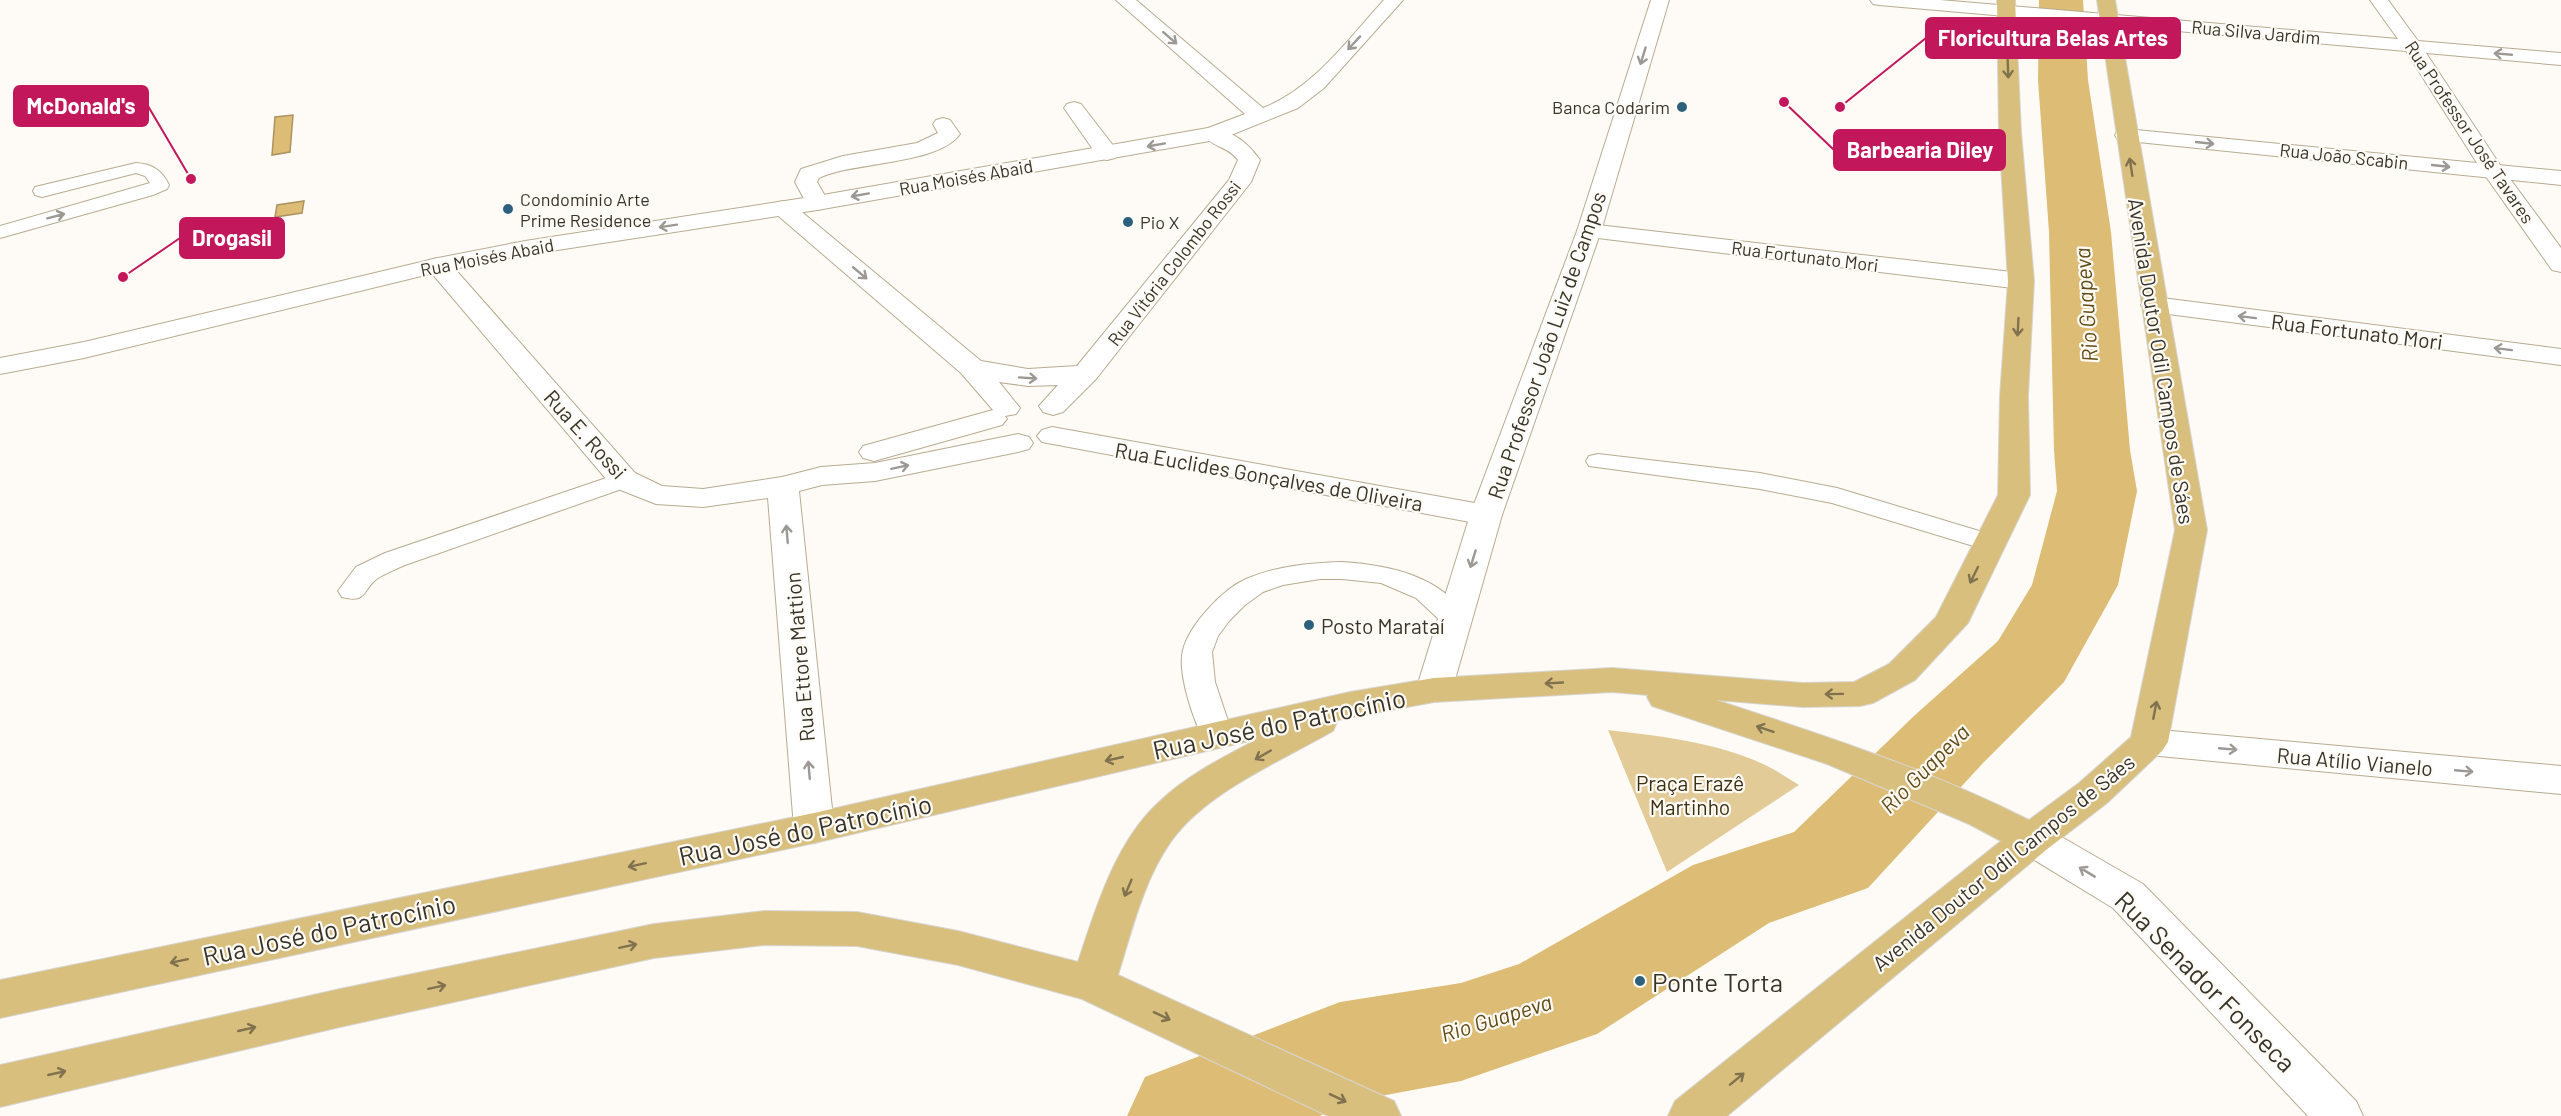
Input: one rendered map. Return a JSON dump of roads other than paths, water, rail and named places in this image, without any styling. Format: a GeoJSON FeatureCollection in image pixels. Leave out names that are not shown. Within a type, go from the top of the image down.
{"type":"FeatureCollection","features":[{"type":"Feature","properties":{"kind":"main road"},"geometry":{"type":"LineString","coordinates":[[1612,680],[1803,695],[1860,694],[1902,672],[1951,623],[2014,495],[2014,396],[2021,281],[2010,132],[2006,5]]}},
{"type":"Feature","properties":{"kind":"main road","name":"Avenida Doutor Odil Campos de Sáes"},"geometry":{"type":"LineString","coordinates":[[1692,1116],[2032,839],[2093,793],[2149,741],[2191,530],[2126,135],[2099,12]]}},
{"type":"Feature","properties":{"kind":"main road"},"geometry":{"type":"LineString","coordinates":[[1612,680],[1841,754],[1983,814],[2032,839]]}},
{"type":"Feature","properties":{"kind":"main road","name":"Rua José do Patrocínio"},"geometry":{"type":"LineString","coordinates":[[0,999],[814,828],[1350,705],[1434,690],[1612,680]]}},
{"type":"Feature","properties":{"kind":"main road"},"geometry":{"type":"LineString","coordinates":[[1101,988],[1105,944],[1142,854],[1171,815],[1209,786],[1350,705]]}},
{"type":"Feature","properties":{"kind":"main road"},"geometry":{"type":"LineString","coordinates":[[0,1086],[564,959],[654,941],[765,928],[857,929],[958,948],[1101,988],[1377,1116]]}},
{"type":"Feature","properties":{"kind":"street"},"geometry":{"type":"LineString","coordinates":[[1125,0],[1261,117]]}},
{"type":"Feature","properties":{"kind":"street"},"geometry":{"type":"LineString","coordinates":[[1214,135],[1291,104],[1317,84],[1394,0]]}},
{"type":"Feature","properties":{"kind":"street","name":"Rua Professor João Luiz de Campos"},"geometry":{"type":"LineString","coordinates":[[1434,690],[1486,515],[1589,231],[1660,0]]}},
{"type":"Feature","properties":{"kind":"street","name":"Rua Silva Jardim"},"geometry":{"type":"LineString","coordinates":[[1879,0],[2006,5],[2040,14],[2099,12],[2412,46],[2561,59]]}},
{"type":"Feature","properties":{"kind":"street","name":"Rua Professor José Tavares"},"geometry":{"type":"LineString","coordinates":[[2379,0],[2412,46],[2493,171],[2561,265]]}},
{"type":"Feature","properties":{"kind":"street"},"geometry":{"type":"LineString","coordinates":[[1074,108],[1107,153]]}},
{"type":"Feature","properties":{"kind":"street"},"geometry":{"type":"LineString","coordinates":[[817,203],[806,182],[809,174],[831,163],[926,147],[943,141],[949,134],[943,124]]}},
{"type":"Feature","properties":{"kind":"street","name":"Rua Moisés Abaid"},"geometry":{"type":"LineString","coordinates":[[4,364],[84,350],[438,266],[525,248],[817,203],[1214,135]]}},
{"type":"Feature","properties":{"kind":"street","name":"Rua Vitória Colombo Rossi"},"geometry":{"type":"LineString","coordinates":[[1053,406],[1086,373],[1240,182],[1249,160],[1240,147],[1214,135]]}},
{"type":"Feature","properties":{"kind":"street","name":"Rua João Scabin"},"geometry":{"type":"LineString","coordinates":[[2126,135],[2561,178]]}},
{"type":"Feature","properties":{"kind":"street"},"geometry":{"type":"LineString","coordinates":[[783,208],[971,367],[999,413],[991,425],[993,431],[999,436],[1018,443]]}},
{"type":"Feature","properties":{"kind":"street","name":"Rua Fortunato Mori"},"geometry":{"type":"LineString","coordinates":[[1589,231],[2021,281]]}},
{"type":"Feature","properties":{"kind":"street","name":"Rua E. Rossi"},"geometry":{"type":"LineString","coordinates":[[438,266],[624,480],[656,495],[703,498],[783,486],[821,476],[875,472],[1052,436]]}},
{"type":"Feature","properties":{"kind":"street","name":"Rua Fortunato Mori"},"geometry":{"type":"LineString","coordinates":[[2154,305],[2561,357]]}},
{"type":"Feature","properties":{"kind":"street"},"geometry":{"type":"LineString","coordinates":[[971,367],[1005,376],[1032,379],[1055,379],[1086,373]]}},
{"type":"Feature","properties":{"kind":"street","name":"Rua E. Rossi"},"geometry":{"type":"LineString","coordinates":[[821,476],[859,456],[1030,402],[1053,406]]}},
{"type":"Feature","properties":{"kind":"street"},"geometry":{"type":"LineString","coordinates":[[1052,436],[1065,423],[1065,417],[1061,411],[1053,406]]}},
{"type":"Feature","properties":{"kind":"street","name":"Rua Euclides Gonçalves de Oliveira"},"geometry":{"type":"LineString","coordinates":[[1052,436],[1486,515]]}},
{"type":"Feature","properties":{"kind":"street","name":"Rua Ettore Mattion"},"geometry":{"type":"LineString","coordinates":[[783,486],[814,828]]}},
{"type":"Feature","properties":{"kind":"street","name":"Rua Atílio Vianelo"},"geometry":{"type":"LineString","coordinates":[[2149,741],[2561,780]]}},
{"type":"Feature","properties":{"kind":"street","name":"Rua Senador Fonseca"},"geometry":{"type":"LineString","coordinates":[[2032,839],[2128,896],[2339,1116]]}},
{"type":"Feature","properties":{"kind":"lane"},"geometry":{"type":"LineString","coordinates":[[0,232],[146,191],[160,185],[158,178],[145,168],[136,168],[42,191]]}},
{"type":"Feature","properties":{"kind":"lane"},"geometry":{"type":"LineString","coordinates":[[1598,461],[1760,481],[1837,496],[1990,543]]}},
{"type":"Feature","properties":{"kind":"lane"},"geometry":{"type":"LineString","coordinates":[[352,591],[366,573],[395,559],[624,480]]}},
{"type":"Feature","properties":{"kind":"lane"},"geometry":{"type":"LineString","coordinates":[[1217,735],[1203,695],[1196,654],[1201,638],[1231,602],[1258,583],[1312,571],[1353,570],[1388,576],[1421,589],[1455,619]]}},
{"type":"Feature","properties":{"kind":"waterway","name":"Rio Guapeva"},"geometry":{"type":"LineString","coordinates":[[1189,1116],[1340,1053],[1461,1032],[1556,1000],[1731,894],[1831,860],[1949,739],[2032,661],[2075,585],[2097,491],[2092,450],[2080,232],[2063,80],[2061,0]]}},
{"type":"Feature","properties":{"kind":"place","name":"Barbearia Diley"},"geometry":{"type":"Point","coordinates":[1784,102]}},
{"type":"Feature","properties":{"kind":"place","name":"Banca Codarim"},"geometry":{"type":"Point","coordinates":[1682,107]}},
{"type":"Feature","properties":{"kind":"place","name":"Floricultura Belas Artes"},"geometry":{"type":"Point","coordinates":[1840,107]}},
{"type":"Feature","properties":{"kind":"place","name":"McDonald's"},"geometry":{"type":"Point","coordinates":[191,179]}},
{"type":"Feature","properties":{"kind":"place","name":"Condomínio Arte Prime Residence"},"geometry":{"type":"Point","coordinates":[508,209]}},
{"type":"Feature","properties":{"kind":"place","name":"Pio X"},"geometry":{"type":"Point","coordinates":[1128,222]}},
{"type":"Feature","properties":{"kind":"place","name":"Drogasil"},"geometry":{"type":"Point","coordinates":[123,277]}},
{"type":"Feature","properties":{"kind":"place","name":"Posto Marataí"},"geometry":{"type":"Point","coordinates":[1309,625]}},
{"type":"Feature","properties":{"kind":"place","name":"Ponte Torta"},"geometry":{"type":"Point","coordinates":[1640,981]}},
{"type":"Feature","properties":{"kind":"park label","name":"Praça Erazê Martinho"},"geometry":{"type":"Point","coordinates":[1690,794]}}]}
